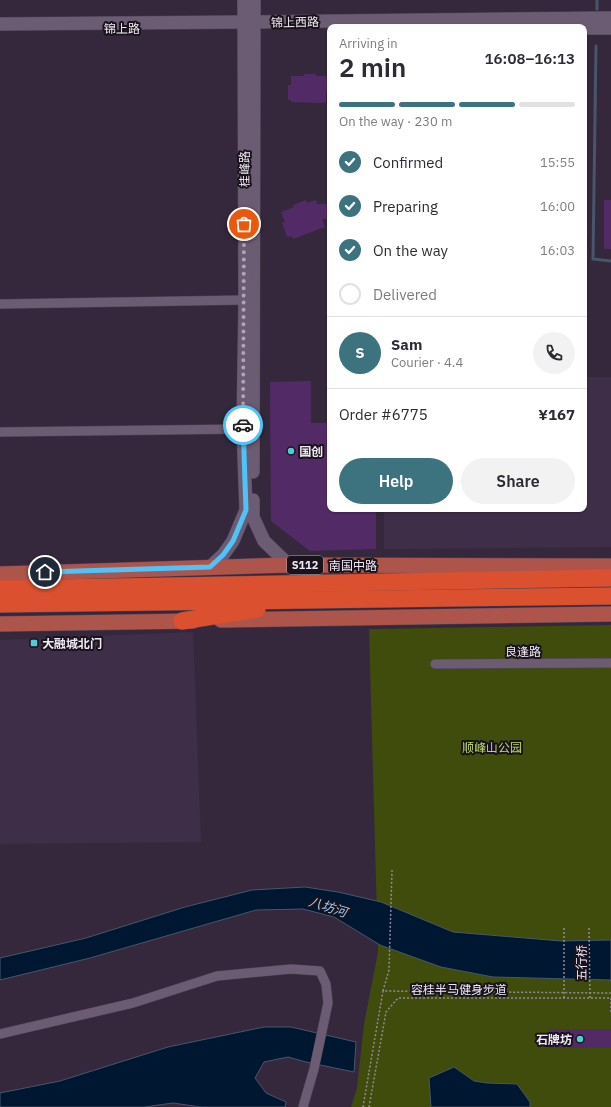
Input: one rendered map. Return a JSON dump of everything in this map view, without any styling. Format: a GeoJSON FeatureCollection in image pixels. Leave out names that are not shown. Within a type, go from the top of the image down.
{"type":"FeatureCollection","features":[{"type":"Feature","properties":{"kind":"highway","name":"南国中路"},"geometry":{"type":"LineString","coordinates":[[0,589],[611,578]]}},
{"type":"Feature","properties":{"kind":"highway"},"geometry":{"type":"LineString","coordinates":[[0,604],[611,596]]}},
{"type":"Feature","properties":{"kind":"highway"},"geometry":{"type":"LineString","coordinates":[[182,621],[318,600]]}},
{"type":"Feature","properties":{"kind":"main road","name":"南国中路"},"geometry":{"type":"LineString","coordinates":[[0,574],[289,565],[611,566]]}},
{"type":"Feature","properties":{"kind":"main road"},"geometry":{"type":"LineString","coordinates":[[0,624],[611,614]]}},
{"type":"Feature","properties":{"kind":"street","name":"桂峰路"},"geometry":{"type":"LineString","coordinates":[[210,567],[223,555],[233,541],[246,510],[243,429],[249,25],[244,0]]}},
{"type":"Feature","properties":{"kind":"street"},"geometry":{"type":"LineString","coordinates":[[254,0],[249,25],[253,517],[264,541],[289,565]]}},
{"type":"Feature","properties":{"kind":"street","name":"锦上西路"},"geometry":{"type":"LineString","coordinates":[[249,25],[611,18]]}},
{"type":"Feature","properties":{"kind":"street","name":"锦上路"},"geometry":{"type":"LineString","coordinates":[[0,24],[249,25]]}},
{"type":"Feature","properties":{"kind":"street","name":"锦上西路"},"geometry":{"type":"LineString","coordinates":[[249,25],[327,28]]}},
{"type":"Feature","properties":{"kind":"street","name":"锦上路"},"geometry":{"type":"LineString","coordinates":[[0,28],[249,25]]}},
{"type":"Feature","properties":{"kind":"street"},"geometry":{"type":"LineString","coordinates":[[587,28],[611,28]]}},
{"type":"Feature","properties":{"kind":"street"},"geometry":{"type":"LineString","coordinates":[[0,304],[245,300]]}},
{"type":"Feature","properties":{"kind":"street"},"geometry":{"type":"LineString","coordinates":[[0,432],[243,429]]}},
{"type":"Feature","properties":{"kind":"street"},"geometry":{"type":"LineString","coordinates":[[588,567],[611,562]]}},
{"type":"Feature","properties":{"kind":"street","name":"良逢路"},"geometry":{"type":"LineString","coordinates":[[435,664],[611,663]]}},
{"type":"Feature","properties":{"kind":"street"},"geometry":{"type":"LineString","coordinates":[[0,1034],[133,1003],[217,976],[291,969],[320,971],[326,984],[328,1002],[314,1069],[303,1107]]}},
{"type":"Feature","properties":{"kind":"path"},"geometry":{"type":"LineString","coordinates":[[363,1107],[388,970],[392,870]]}},
{"type":"Feature","properties":{"kind":"path","name":"五行桥"},"geometry":{"type":"LineString","coordinates":[[564,928],[564,998]]}},
{"type":"Feature","properties":{"kind":"path","name":"五行桥"},"geometry":{"type":"LineString","coordinates":[[589,928],[590,998]]}},
{"type":"Feature","properties":{"kind":"path"},"geometry":{"type":"LineString","coordinates":[[383,991],[611,993]]}},
{"type":"Feature","properties":{"kind":"path","name":"容桂半马健身步道"},"geometry":{"type":"LineString","coordinates":[[369,1107],[386,1012],[398,998],[611,998]]}},
{"type":"Feature","properties":{"kind":"path"},"geometry":{"type":"LineString","coordinates":[[611,998],[611,1014]]}},
{"type":"Feature","properties":{"kind":"shaded area"},"geometry":{"type":"Polygon","coordinates":[[[587,377],[611,377],[611,547],[384,549],[384,512],[587,512],[587,377]]]}},
{"type":"Feature","properties":{"kind":"shaded area"},"geometry":{"type":"Polygon","coordinates":[[[193,632],[201,842],[0,844],[0,640],[193,632]]]}},
{"type":"Feature","properties":{"kind":"green space","name":"顺峰山公园"},"geometry":{"type":"Polygon","coordinates":[[[611,625],[611,1107],[351,1107],[357,1088],[364,1024],[378,952],[369,629],[611,625]]]}},
{"type":"Feature","properties":{"kind":"water","name":"八坊河"},"geometry":{"type":"Polygon","coordinates":[[[305,887],[338,892],[381,902],[453,932],[561,941],[611,940],[611,980],[493,977],[441,967],[380,945],[334,917],[303,909],[256,910],[90,958],[0,980],[0,958],[86,938],[185,907],[252,890],[305,887]]]}},
{"type":"Feature","properties":{"kind":"water"},"geometry":{"type":"Polygon","coordinates":[[[264,1027],[291,1027],[356,1042],[354,1072],[288,1057],[264,1062],[255,1078],[266,1093],[286,1102],[285,1107],[201,1107],[173,1103],[144,1107],[0,1107],[0,1093],[60,1081],[168,1047],[264,1027]]]}},
{"type":"Feature","properties":{"kind":"water"},"geometry":{"type":"Polygon","coordinates":[[[454,1067],[474,1081],[517,1084],[530,1102],[530,1107],[431,1107],[429,1078],[454,1067]]]}},
{"type":"Feature","properties":{"kind":"building"},"geometry":{"type":"Polygon","coordinates":[[[304,74],[316,74],[316,76],[326,76],[326,103],[291,102],[291,100],[288,100],[288,85],[291,85],[291,76],[304,76],[304,74]]]}},
{"type":"Feature","properties":{"kind":"building"},"geometry":{"type":"Polygon","coordinates":[[[306,200],[307,203],[316,200],[317,204],[327,204],[327,219],[322,219],[325,227],[293,239],[292,236],[287,237],[282,223],[285,222],[281,212],[294,207],[293,205],[306,200]]]}},
{"type":"Feature","properties":{"kind":"building"},"geometry":{"type":"Polygon","coordinates":[[[604,200],[611,200],[611,249],[604,249],[604,200]]]}},
{"type":"Feature","properties":{"kind":"building","name":"国创"},"geometry":{"type":"Polygon","coordinates":[[[311,381],[311,423],[327,423],[327,512],[376,512],[376,549],[310,551],[271,521],[270,382],[311,381]]]}},
{"type":"Feature","properties":{"kind":"building","name":"石牌坊"},"geometry":{"type":"Polygon","coordinates":[[[549,1029],[611,1029],[611,1048],[549,1048],[549,1029]]]}},
{"type":"Feature","properties":{"kind":"waterway"},"geometry":{"type":"LineString","coordinates":[[597,0],[597,9]]}},
{"type":"Feature","properties":{"kind":"waterway"},"geometry":{"type":"LineString","coordinates":[[596,46],[593,259],[611,261]]}},
{"type":"Feature","properties":{"kind":"way so far"},"geometry":{"type":"LineString","coordinates":[[243,425],[245,300],[244,224]]}},
{"type":"Feature","properties":{"kind":"place","name":"国创"},"geometry":{"type":"Point","coordinates":[291,451]}},
{"type":"Feature","properties":{"kind":"place","name":"大融城北门"},"geometry":{"type":"Point","coordinates":[34,643]}},
{"type":"Feature","properties":{"kind":"place","name":"石牌坊"},"geometry":{"type":"Point","coordinates":[580,1039]}},
{"type":"Feature","properties":{"kind":"route"},"geometry":{"type":"LineString","coordinates":[[45,572],[210,567],[223,555],[233,541],[246,510],[243,425]]}}]}
